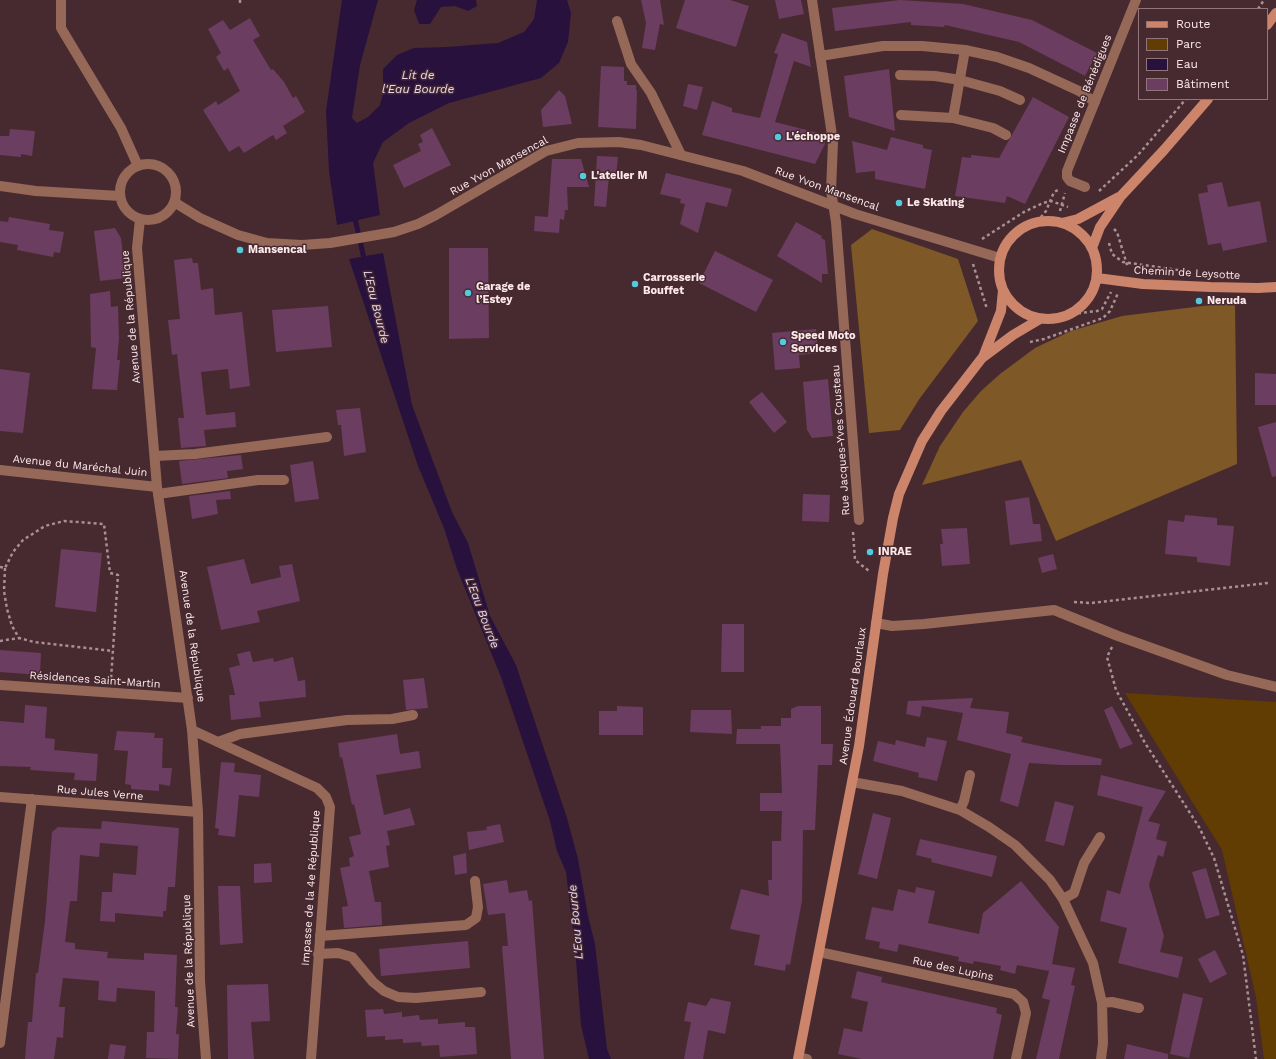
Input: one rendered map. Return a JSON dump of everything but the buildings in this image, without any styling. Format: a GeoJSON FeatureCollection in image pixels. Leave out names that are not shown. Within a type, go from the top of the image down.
{"type":"FeatureCollection","features":[{"type":"Feature","properties":{"kind":"street"},"geometry":{"type":"LineString","coordinates":[[61,0],[61,28],[121,128],[138,166]]}},
{"type":"Feature","properties":{"kind":"street","name":"Rue Jacques-Yves Cousteau"},"geometry":{"type":"LineString","coordinates":[[812,0],[833,142],[831,192],[836,222],[859,520]]}},
{"type":"Feature","properties":{"kind":"street","name":"Impasse de Bénédigues"},"geometry":{"type":"LineString","coordinates":[[1085,187],[1070,181],[1067,177],[1067,171],[1136,0]]}},
{"type":"Feature","properties":{"kind":"street"},"geometry":{"type":"LineString","coordinates":[[1268,24],[1276,13]]}},
{"type":"Feature","properties":{"kind":"street"},"geometry":{"type":"LineString","coordinates":[[617,21],[631,64],[651,93],[681,155]]}},
{"type":"Feature","properties":{"kind":"street"},"geometry":{"type":"LineString","coordinates":[[820,56],[883,46],[922,46],[966,50],[997,56],[1029,68],[1079,91],[1095,102]]}},
{"type":"Feature","properties":{"kind":"street"},"geometry":{"type":"LineString","coordinates":[[953,118],[966,50]]}},
{"type":"Feature","properties":{"kind":"street"},"geometry":{"type":"LineString","coordinates":[[900,75],[935,76],[960,80],[1000,91],[1020,100]]}},
{"type":"Feature","properties":{"kind":"street"},"geometry":{"type":"LineString","coordinates":[[1092,248],[1096,234],[1121,196],[1164,150],[1207,100]]}},
{"type":"Feature","properties":{"kind":"street"},"geometry":{"type":"LineString","coordinates":[[901,115],[953,118],[993,128],[1006,135]]}},
{"type":"Feature","properties":{"kind":"street","name":"Rue Yvon Mansencal"},"geometry":{"type":"LineString","coordinates":[[174,202],[200,218],[238,235],[267,243],[302,245],[330,243],[394,232],[436,215],[546,151],[562,146],[602,141],[620,142],[641,145],[743,171],[833,206],[1000,258]]}},
{"type":"Feature","properties":{"kind":"street"},"geometry":{"type":"LineString","coordinates":[[147,164],[164,169],[171,176],[175,184],[176,193],[174,202],[170,209],[160,217],[148,220],[140,219],[127,210],[120,196],[124,178],[130,171],[138,166],[147,164]]}},
{"type":"Feature","properties":{"kind":"street"},"geometry":{"type":"LineString","coordinates":[[0,186],[36,191],[120,196]]}},
{"type":"Feature","properties":{"kind":"street"},"geometry":{"type":"LineString","coordinates":[[1062,223],[1078,219],[1121,196]]}},
{"type":"Feature","properties":{"kind":"street","name":"Avenue de la République"},"geometry":{"type":"LineString","coordinates":[[140,219],[137,248],[158,490],[192,730],[198,812],[200,981],[206,1059]]}},
{"type":"Feature","properties":{"kind":"street"},"geometry":{"type":"LineString","coordinates":[[1050,221],[1062,223],[1074,228],[1085,237],[1092,248],[1097,263],[1097,278],[1092,292],[1084,304],[1072,314],[1057,319],[1040,319],[1025,314],[1012,304],[1003,290],[999,274],[1000,258],[1014,235],[1024,227],[1037,222],[1050,221]]}},
{"type":"Feature","properties":{"kind":"street","name":"Chemin de Leysotte"},"geometry":{"type":"LineString","coordinates":[[1097,278],[1119,282],[1210,287],[1258,288],[1276,286]]}},
{"type":"Feature","properties":{"kind":"street","name":"Avenue Édouard Bourlaux"},"geometry":{"type":"LineString","coordinates":[[801,1058],[819,952],[852,782],[883,574],[899,494],[922,441],[941,411],[982,358],[998,324],[1003,290]]}},
{"type":"Feature","properties":{"kind":"street","name":"Avenue Édouard Bourlaux"},"geometry":{"type":"LineString","coordinates":[[982,358],[1013,335],[1040,319]]}},
{"type":"Feature","properties":{"kind":"street"},"geometry":{"type":"LineString","coordinates":[[155,456],[195,454],[327,437]]}},
{"type":"Feature","properties":{"kind":"street","name":"Avenue du Maréchal Juin"},"geometry":{"type":"LineString","coordinates":[[0,470],[158,490],[258,480],[284,480]]}},
{"type":"Feature","properties":{"kind":"street"},"geometry":{"type":"LineString","coordinates":[[876,624],[892,626],[924,624],[1054,610],[1118,636],[1227,675],[1276,687]]}},
{"type":"Feature","properties":{"kind":"street","name":"Résidences Saint-Martin"},"geometry":{"type":"LineString","coordinates":[[0,685],[188,698]]}},
{"type":"Feature","properties":{"kind":"street"},"geometry":{"type":"LineString","coordinates":[[218,742],[247,733],[346,720],[392,719],[413,715]]}},
{"type":"Feature","properties":{"kind":"street","name":"Impasse de la 4e République"},"geometry":{"type":"LineString","coordinates":[[192,730],[317,788],[326,797],[330,807],[311,1059]]}},
{"type":"Feature","properties":{"kind":"street"},"geometry":{"type":"LineString","coordinates":[[960,810],[964,801],[970,775]]}},
{"type":"Feature","properties":{"kind":"street"},"geometry":{"type":"LineString","coordinates":[[852,782],[902,791],[960,810],[989,827],[1015,845],[1050,880],[1063,899],[1093,963],[1102,1003],[1103,1043],[1101,1059]]}},
{"type":"Feature","properties":{"kind":"street","name":"Rue Jules Verne"},"geometry":{"type":"LineString","coordinates":[[0,797],[198,812]]}},
{"type":"Feature","properties":{"kind":"street"},"geometry":{"type":"LineString","coordinates":[[0,1043],[4,976],[32,799]]}},
{"type":"Feature","properties":{"kind":"street"},"geometry":{"type":"LineString","coordinates":[[1063,899],[1074,893],[1084,863],[1100,837]]}},
{"type":"Feature","properties":{"kind":"street"},"geometry":{"type":"LineString","coordinates":[[320,936],[466,925],[476,918],[478,907],[475,881]]}},
{"type":"Feature","properties":{"kind":"street","name":"Rue des Lupins"},"geometry":{"type":"LineString","coordinates":[[819,952],[1014,994],[1023,1002],[1026,1013],[1016,1059]]}},
{"type":"Feature","properties":{"kind":"street"},"geometry":{"type":"LineString","coordinates":[[318,954],[338,953],[352,957],[373,982],[384,991],[398,996],[416,998],[481,992]]}},
{"type":"Feature","properties":{"kind":"street"},"geometry":{"type":"LineString","coordinates":[[1102,1003],[1112,1002],[1139,1008]]}},
{"type":"Feature","properties":{"kind":"path"},"geometry":{"type":"LineString","coordinates":[[240,0],[240,6]]}},
{"type":"Feature","properties":{"kind":"path"},"geometry":{"type":"LineString","coordinates":[[1097,193],[1138,155],[1185,100]]}},
{"type":"Feature","properties":{"kind":"path"},"geometry":{"type":"LineString","coordinates":[[1037,222],[1046,211],[1057,190],[1071,193]]}},
{"type":"Feature","properties":{"kind":"path"},"geometry":{"type":"LineString","coordinates":[[988,312],[973,263],[982,239],[1024,212],[1051,201],[1072,208]]}},
{"type":"Feature","properties":{"kind":"path"},"geometry":{"type":"LineString","coordinates":[[1072,314],[1102,309],[1128,269],[1128,263],[1117,232],[1104,220]]}},
{"type":"Feature","properties":{"kind":"path"},"geometry":{"type":"LineString","coordinates":[[1024,342],[1044,339],[1103,318],[1110,311],[1119,282],[1123,262],[1180,270]]}},
{"type":"Feature","properties":{"kind":"path"},"geometry":{"type":"LineString","coordinates":[[859,520],[853,530],[855,560],[871,572],[883,574]]}},
{"type":"Feature","properties":{"kind":"path"},"geometry":{"type":"LineString","coordinates":[[19,638],[12,626],[6,609],[4,591],[5,568],[13,552],[23,540],[45,526],[64,521],[104,524],[110,573],[118,575],[109,693]]}},
{"type":"Feature","properties":{"kind":"path"},"geometry":{"type":"LineString","coordinates":[[0,567],[5,568]]}},
{"type":"Feature","properties":{"kind":"path"},"geometry":{"type":"LineString","coordinates":[[1068,602],[1091,603],[1268,583]]}},
{"type":"Feature","properties":{"kind":"path"},"geometry":{"type":"LineString","coordinates":[[1118,636],[1107,657],[1116,690],[1145,743],[1199,827],[1214,858],[1243,955],[1256,1059]]}},
{"type":"Feature","properties":{"kind":"path"},"geometry":{"type":"LineString","coordinates":[[0,640],[19,638],[34,642],[113,652]]}},
{"type":"Feature","properties":{"kind":"green space"},"geometry":{"type":"Polygon","coordinates":[[[1125,693],[1276,702],[1276,1059],[1264,1059],[1256,997],[1222,850],[1125,693]]]}},
{"type":"Feature","properties":{"kind":"shaded area"},"geometry":{"type":"Polygon","coordinates":[[[872,229],[958,259],[978,321],[920,398],[900,430],[869,433],[851,245],[872,229]]]}},
{"type":"Feature","properties":{"kind":"shaded area"},"geometry":{"type":"Polygon","coordinates":[[[1235,302],[1237,464],[1056,541],[1021,460],[922,485],[940,446],[963,412],[981,391],[1000,374],[1035,348],[1071,331],[1122,316],[1235,302]]]}},
{"type":"Feature","properties":{"kind":"water","name":"Lit de l'Eau Bourde"},"geometry":{"type":"Polygon","coordinates":[[[342,0],[378,0],[360,65],[352,118],[357,123],[368,117],[380,105],[383,94],[383,69],[397,55],[414,48],[498,43],[524,32],[534,19],[537,0],[567,0],[571,13],[568,42],[559,63],[541,78],[449,103],[409,123],[383,142],[373,163],[380,215],[337,225],[329,171],[326,111],[342,0]]]}},
{"type":"Feature","properties":{"kind":"water"},"geometry":{"type":"Polygon","coordinates":[[[417,0],[476,0],[477,6],[468,11],[455,6],[441,7],[430,24],[419,24],[414,10],[417,0]]]}},
{"type":"Feature","properties":{"kind":"water"},"geometry":{"type":"Polygon","coordinates":[[[383,253],[412,405],[452,512],[468,543],[490,616],[516,665],[567,818],[578,859],[588,916],[595,944],[607,1049],[611,1059],[589,1059],[581,1025],[575,947],[566,872],[557,851],[550,821],[501,677],[457,569],[444,528],[418,466],[349,259],[383,253]]]}},
{"type":"Feature","properties":{"kind":"waterway","name":"L'Eau Bourde"},"geometry":{"type":"LineString","coordinates":[[354,214],[365,263]]}},
{"type":"Feature","properties":{"kind":"place","name":"L'échoppe"},"geometry":{"type":"Point","coordinates":[778,137]}},
{"type":"Feature","properties":{"kind":"place","name":"L'atelier M"},"geometry":{"type":"Point","coordinates":[583,176]}},
{"type":"Feature","properties":{"kind":"place","name":"Le Skating"},"geometry":{"type":"Point","coordinates":[899,203]}},
{"type":"Feature","properties":{"kind":"place","name":"Mansencal"},"geometry":{"type":"Point","coordinates":[240,250]}},
{"type":"Feature","properties":{"kind":"place","name":"Carrosserie Bouffet"},"geometry":{"type":"Point","coordinates":[635,284]}},
{"type":"Feature","properties":{"kind":"place","name":"Garage de l’Estey"},"geometry":{"type":"Point","coordinates":[468,293]}},
{"type":"Feature","properties":{"kind":"place","name":"Neruda"},"geometry":{"type":"Point","coordinates":[1199,301]}},
{"type":"Feature","properties":{"kind":"place","name":"Speed Moto Services"},"geometry":{"type":"Point","coordinates":[783,342]}},
{"type":"Feature","properties":{"kind":"place","name":"INRAE"},"geometry":{"type":"Point","coordinates":[870,552]}}]}
